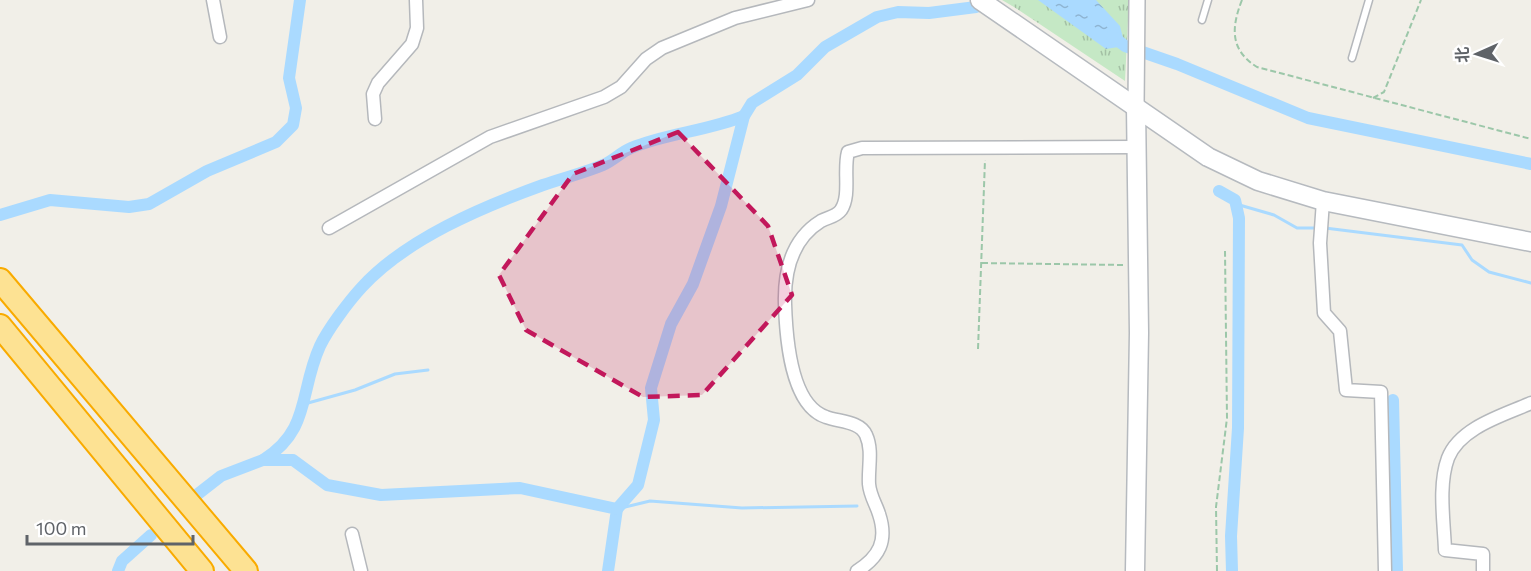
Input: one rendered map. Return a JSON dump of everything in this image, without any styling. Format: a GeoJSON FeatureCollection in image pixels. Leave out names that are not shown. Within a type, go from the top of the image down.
{"type":"FeatureCollection","features":[{"type":"Feature","properties":{"kind":"highway"},"geometry":{"type":"LineString","coordinates":[[0,280],[246,571]]}},
{"type":"Feature","properties":{"kind":"highway"},"geometry":{"type":"LineString","coordinates":[[0,326],[202,571]]}},
{"type":"Feature","properties":{"kind":"main road"},"geometry":{"type":"LineString","coordinates":[[987,5],[1208,157],[1258,181],[1323,201],[1531,242]]}},
{"type":"Feature","properties":{"kind":"main road"},"geometry":{"type":"LineString","coordinates":[[1135,571],[1138,266],[1136,107]]}},
{"type":"Feature","properties":{"kind":"street"},"geometry":{"type":"LineString","coordinates":[[213,0],[220,37]]}},
{"type":"Feature","properties":{"kind":"street"},"geometry":{"type":"LineString","coordinates":[[375,119],[373,94],[378,83],[412,44],[417,27],[416,0]]}},
{"type":"Feature","properties":{"kind":"street"},"geometry":{"type":"LineString","coordinates":[[329,228],[490,137],[604,97],[621,87],[646,59],[662,48],[735,18],[808,0]]}},
{"type":"Feature","properties":{"kind":"street"},"geometry":{"type":"LineString","coordinates":[[1136,107],[1137,0]]}},
{"type":"Feature","properties":{"kind":"street"},"geometry":{"type":"LineString","coordinates":[[857,571],[876,558],[880,548],[882,526],[869,486],[870,448],[866,433],[858,425],[824,417],[813,409],[795,379],[788,356],[785,275],[792,254],[805,234],[822,220],[838,214],[843,208],[845,163],[848,152],[862,148],[1137,147]]}},
{"type":"Feature","properties":{"kind":"street"},"geometry":{"type":"LineString","coordinates":[[1323,201],[1321,228],[1324,313],[1340,331],[1346,390],[1382,392],[1385,571]]}},
{"type":"Feature","properties":{"kind":"street"},"geometry":{"type":"LineString","coordinates":[[1484,571],[1483,554],[1445,550],[1444,480],[1448,457],[1472,430],[1531,403]]}},
{"type":"Feature","properties":{"kind":"street"},"geometry":{"type":"LineString","coordinates":[[352,534],[361,571]]}},
{"type":"Feature","properties":{"kind":"lane"},"geometry":{"type":"LineString","coordinates":[[1202,20],[1208,0]]}},
{"type":"Feature","properties":{"kind":"lane"},"geometry":{"type":"LineString","coordinates":[[1352,58],[1369,0]]}},
{"type":"Feature","properties":{"kind":"path"},"geometry":{"type":"LineString","coordinates":[[1242,0],[1234,22],[1233,35],[1239,51],[1246,60],[1257,67],[1531,139]]}},
{"type":"Feature","properties":{"kind":"path"},"geometry":{"type":"LineString","coordinates":[[1373,98],[1384,92],[1421,0]]}},
{"type":"Feature","properties":{"kind":"path"},"geometry":{"type":"LineString","coordinates":[[978,349],[985,147]]}},
{"type":"Feature","properties":{"kind":"path"},"geometry":{"type":"LineString","coordinates":[[1217,571],[1216,507],[1227,418],[1225,251]]}},
{"type":"Feature","properties":{"kind":"path"},"geometry":{"type":"LineString","coordinates":[[982,262],[1138,266]]}},
{"type":"Feature","properties":{"kind":"highlighted area"},"geometry":{"type":"Polygon","coordinates":[[[678,132],[768,226],[792,295],[702,395],[643,397],[526,330],[499,275],[573,174],[678,132]]]}},
{"type":"Feature","properties":{"kind":"green space"},"geometry":{"type":"Polygon","coordinates":[[[1002,0],[1129,0],[1125,81],[1014,7],[1002,0]]]}},
{"type":"Feature","properties":{"kind":"water"},"geometry":{"type":"Polygon","coordinates":[[[1038,0],[1096,0],[1120,26],[1125,46],[1106,49],[1038,0]]]}},
{"type":"Feature","properties":{"kind":"waterway"},"geometry":{"type":"LineString","coordinates":[[0,215],[50,200],[129,207],[149,204],[207,171],[276,142],[293,125],[296,108],[289,78],[300,0]]}},
{"type":"Feature","properties":{"kind":"waterway"},"geometry":{"type":"LineString","coordinates":[[617,509],[638,485],[654,420],[651,388],[671,324],[693,284],[721,206],[744,116],[752,103],[797,75],[825,47],[877,17],[898,12],[929,13],[976,7],[981,0]]}},
{"type":"Feature","properties":{"kind":"waterway"},"geometry":{"type":"LineString","coordinates":[[1112,36],[1125,46],[1177,64],[1308,118],[1531,164]]}},
{"type":"Feature","properties":{"kind":"waterway"},"geometry":{"type":"LineString","coordinates":[[263,460],[278,448],[297,423],[313,363],[333,324],[362,287],[400,254],[446,226],[471,214],[543,185],[603,165],[631,148],[744,116]]}},
{"type":"Feature","properties":{"kind":"waterway"},"geometry":{"type":"LineString","coordinates":[[1219,191],[1235,200],[1239,218],[1238,428],[1231,536],[1232,571]]}},
{"type":"Feature","properties":{"kind":"waterway"},"geometry":{"type":"LineString","coordinates":[[1236,204],[1274,215],[1297,228],[1319,228]]}},
{"type":"Feature","properties":{"kind":"waterway"},"geometry":{"type":"LineString","coordinates":[[1325,228],[1462,245],[1472,260],[1489,272],[1531,283]]}},
{"type":"Feature","properties":{"kind":"waterway"},"geometry":{"type":"LineString","coordinates":[[304,399],[308,403],[355,390],[395,374],[428,370]]}},
{"type":"Feature","properties":{"kind":"waterway"},"geometry":{"type":"LineString","coordinates":[[1393,400],[1397,571]]}},
{"type":"Feature","properties":{"kind":"waterway"},"geometry":{"type":"LineString","coordinates":[[194,497],[221,476],[263,460],[293,460],[327,485],[381,495],[520,488],[617,509],[608,571]]}},
{"type":"Feature","properties":{"kind":"waterway"},"geometry":{"type":"LineString","coordinates":[[617,509],[650,501],[742,508],[857,506]]}},
{"type":"Feature","properties":{"kind":"waterway"},"geometry":{"type":"LineString","coordinates":[[118,571],[122,561],[151,535]]}}]}
